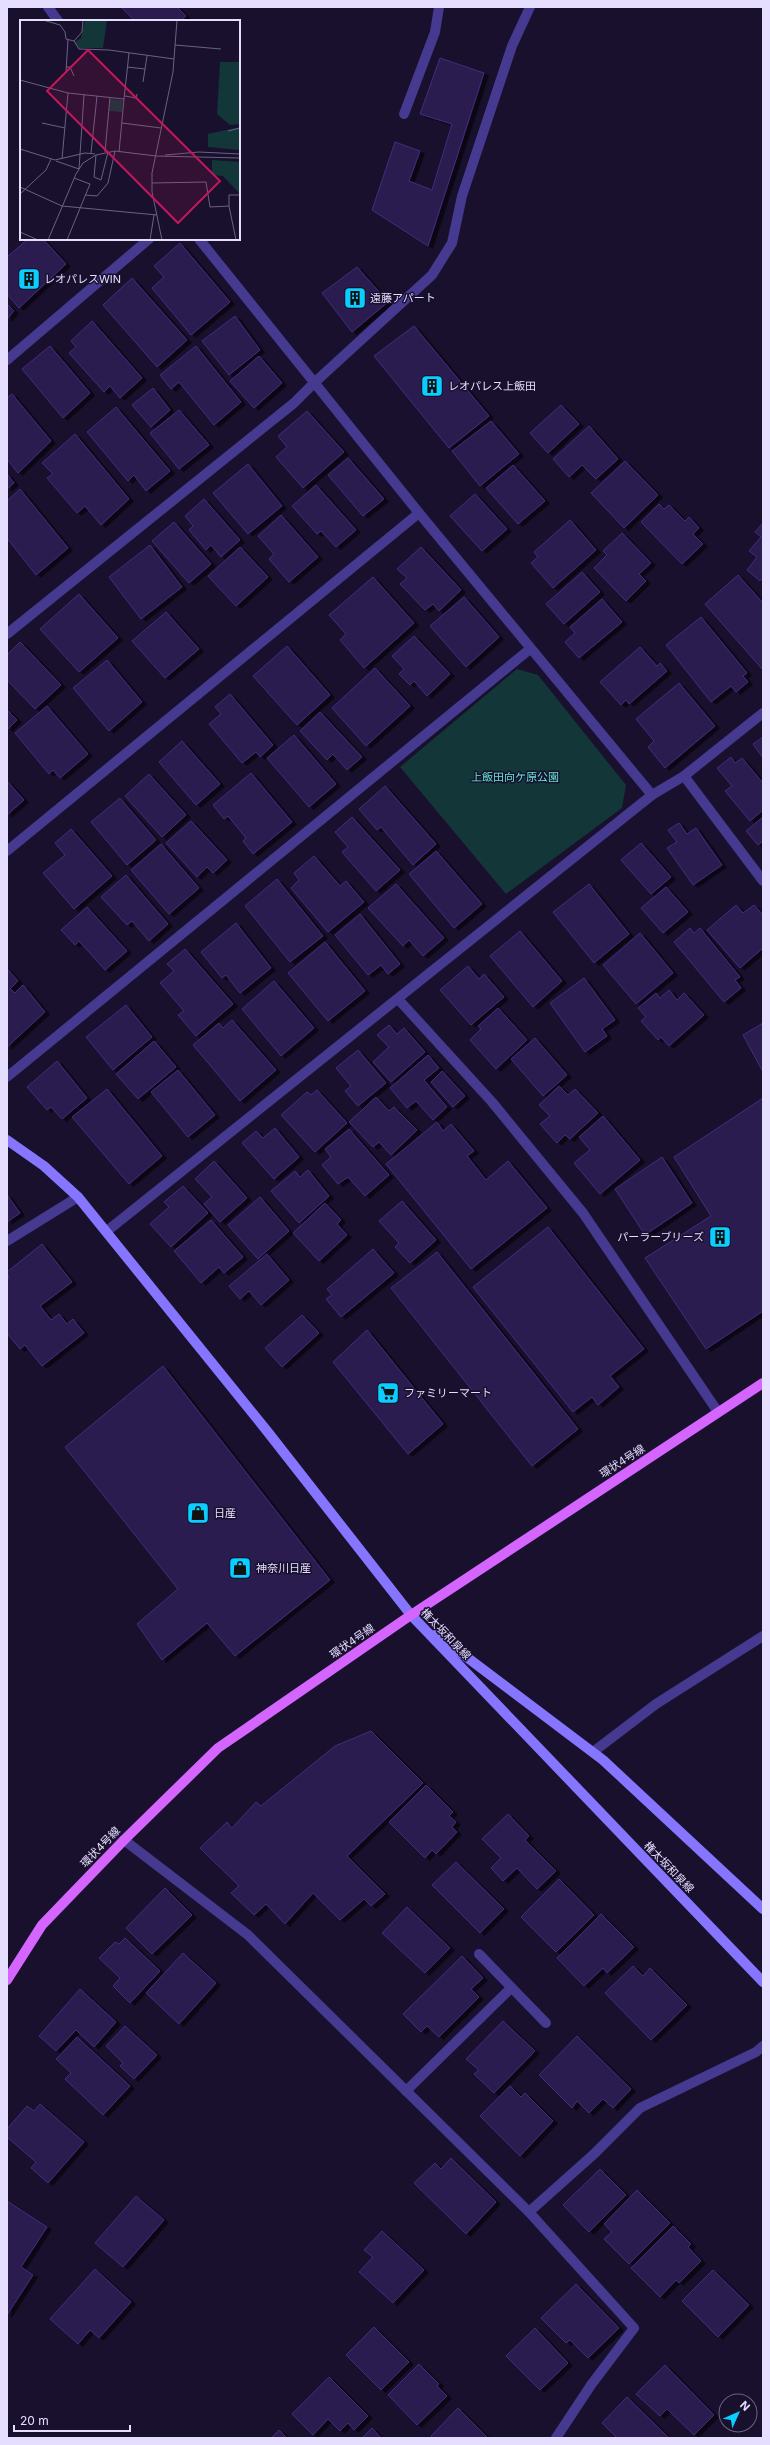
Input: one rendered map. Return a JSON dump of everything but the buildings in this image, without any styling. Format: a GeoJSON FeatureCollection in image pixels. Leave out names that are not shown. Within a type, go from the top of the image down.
{"type":"FeatureCollection","features":[{"type":"Feature","properties":{"kind":"main road","name":"環状4号線"},"geometry":{"type":"LineString","coordinates":[[7,1980],[42,1925],[124,1840],[218,1748],[410,1615],[763,1382]]}},
{"type":"Feature","properties":{"kind":"street"},"geometry":{"type":"LineString","coordinates":[[48,7],[57,20]]}},
{"type":"Feature","properties":{"kind":"street"},"geometry":{"type":"LineString","coordinates":[[404,114],[435,32],[439,7]]}},
{"type":"Feature","properties":{"kind":"street"},"geometry":{"type":"LineString","coordinates":[[7,634],[294,403],[432,276],[452,242],[462,196],[512,46],[530,7]]}},
{"type":"Feature","properties":{"kind":"street"},"geometry":{"type":"LineString","coordinates":[[7,360],[148,240]]}},
{"type":"Feature","properties":{"kind":"street"},"geometry":{"type":"LineString","coordinates":[[200,240],[419,513],[652,795]]}},
{"type":"Feature","properties":{"kind":"street"},"geometry":{"type":"LineString","coordinates":[[7,851],[419,513]]}},
{"type":"Feature","properties":{"kind":"street"},"geometry":{"type":"LineString","coordinates":[[7,1077],[530,649]]}},
{"type":"Feature","properties":{"kind":"street"},"geometry":{"type":"LineString","coordinates":[[107,1231],[652,795],[684,776],[763,713]]}},
{"type":"Feature","properties":{"kind":"street"},"geometry":{"type":"LineString","coordinates":[[684,776],[763,881]]}},
{"type":"Feature","properties":{"kind":"street"},"geometry":{"type":"LineString","coordinates":[[398,999],[492,1102],[583,1213],[718,1412]]}},
{"type":"Feature","properties":{"kind":"street"},"geometry":{"type":"LineString","coordinates":[[7,1141],[44,1166],[78,1197],[107,1231],[267,1431],[410,1615]]}},
{"type":"Feature","properties":{"kind":"street"},"geometry":{"type":"LineString","coordinates":[[7,1241],[78,1197]]}},
{"type":"Feature","properties":{"kind":"street","name":"権太坂和泉線"},"geometry":{"type":"LineString","coordinates":[[410,1615],[593,1752],[763,1909]]}},
{"type":"Feature","properties":{"kind":"street","name":"権太坂和泉線"},"geometry":{"type":"LineString","coordinates":[[410,1615],[763,1982]]}},
{"type":"Feature","properties":{"kind":"street"},"geometry":{"type":"LineString","coordinates":[[593,1752],[656,1704],[763,1636]]}},
{"type":"Feature","properties":{"kind":"street"},"geometry":{"type":"LineString","coordinates":[[124,1840],[248,1935],[529,2212],[634,2328],[591,2385],[556,2438]]}},
{"type":"Feature","properties":{"kind":"street"},"geometry":{"type":"LineString","coordinates":[[479,1954],[546,2023]]}},
{"type":"Feature","properties":{"kind":"street"},"geometry":{"type":"LineString","coordinates":[[406,2091],[511,1988]]}},
{"type":"Feature","properties":{"kind":"street"},"geometry":{"type":"LineString","coordinates":[[529,2212],[594,2154],[640,2108],[756,2052],[763,2046]]}},
{"type":"Feature","properties":{"kind":"green space","name":"上飯田向ケ原公園"},"geometry":{"type":"Polygon","coordinates":[[[517,669],[538,675],[626,785],[622,808],[506,894],[400,767],[517,669]]]}},
{"type":"Feature","properties":{"kind":"place","name":"レオパレスWIN"},"geometry":{"type":"Point","coordinates":[29,279]}},
{"type":"Feature","properties":{"kind":"place","name":"遠藤アパート"},"geometry":{"type":"Point","coordinates":[355,298]}},
{"type":"Feature","properties":{"kind":"place","name":"レオパレス上飯田"},"geometry":{"type":"Point","coordinates":[432,386]}},
{"type":"Feature","properties":{"kind":"place","name":"パーラーブリーズ"},"geometry":{"type":"Point","coordinates":[720,1237]}},
{"type":"Feature","properties":{"kind":"place","name":"ファミリーマート"},"geometry":{"type":"Point","coordinates":[388,1393]}},
{"type":"Feature","properties":{"kind":"place","name":"日産"},"geometry":{"type":"Point","coordinates":[198,1513]}},
{"type":"Feature","properties":{"kind":"place","name":"神奈川日産"},"geometry":{"type":"Point","coordinates":[240,1568]}}]}
